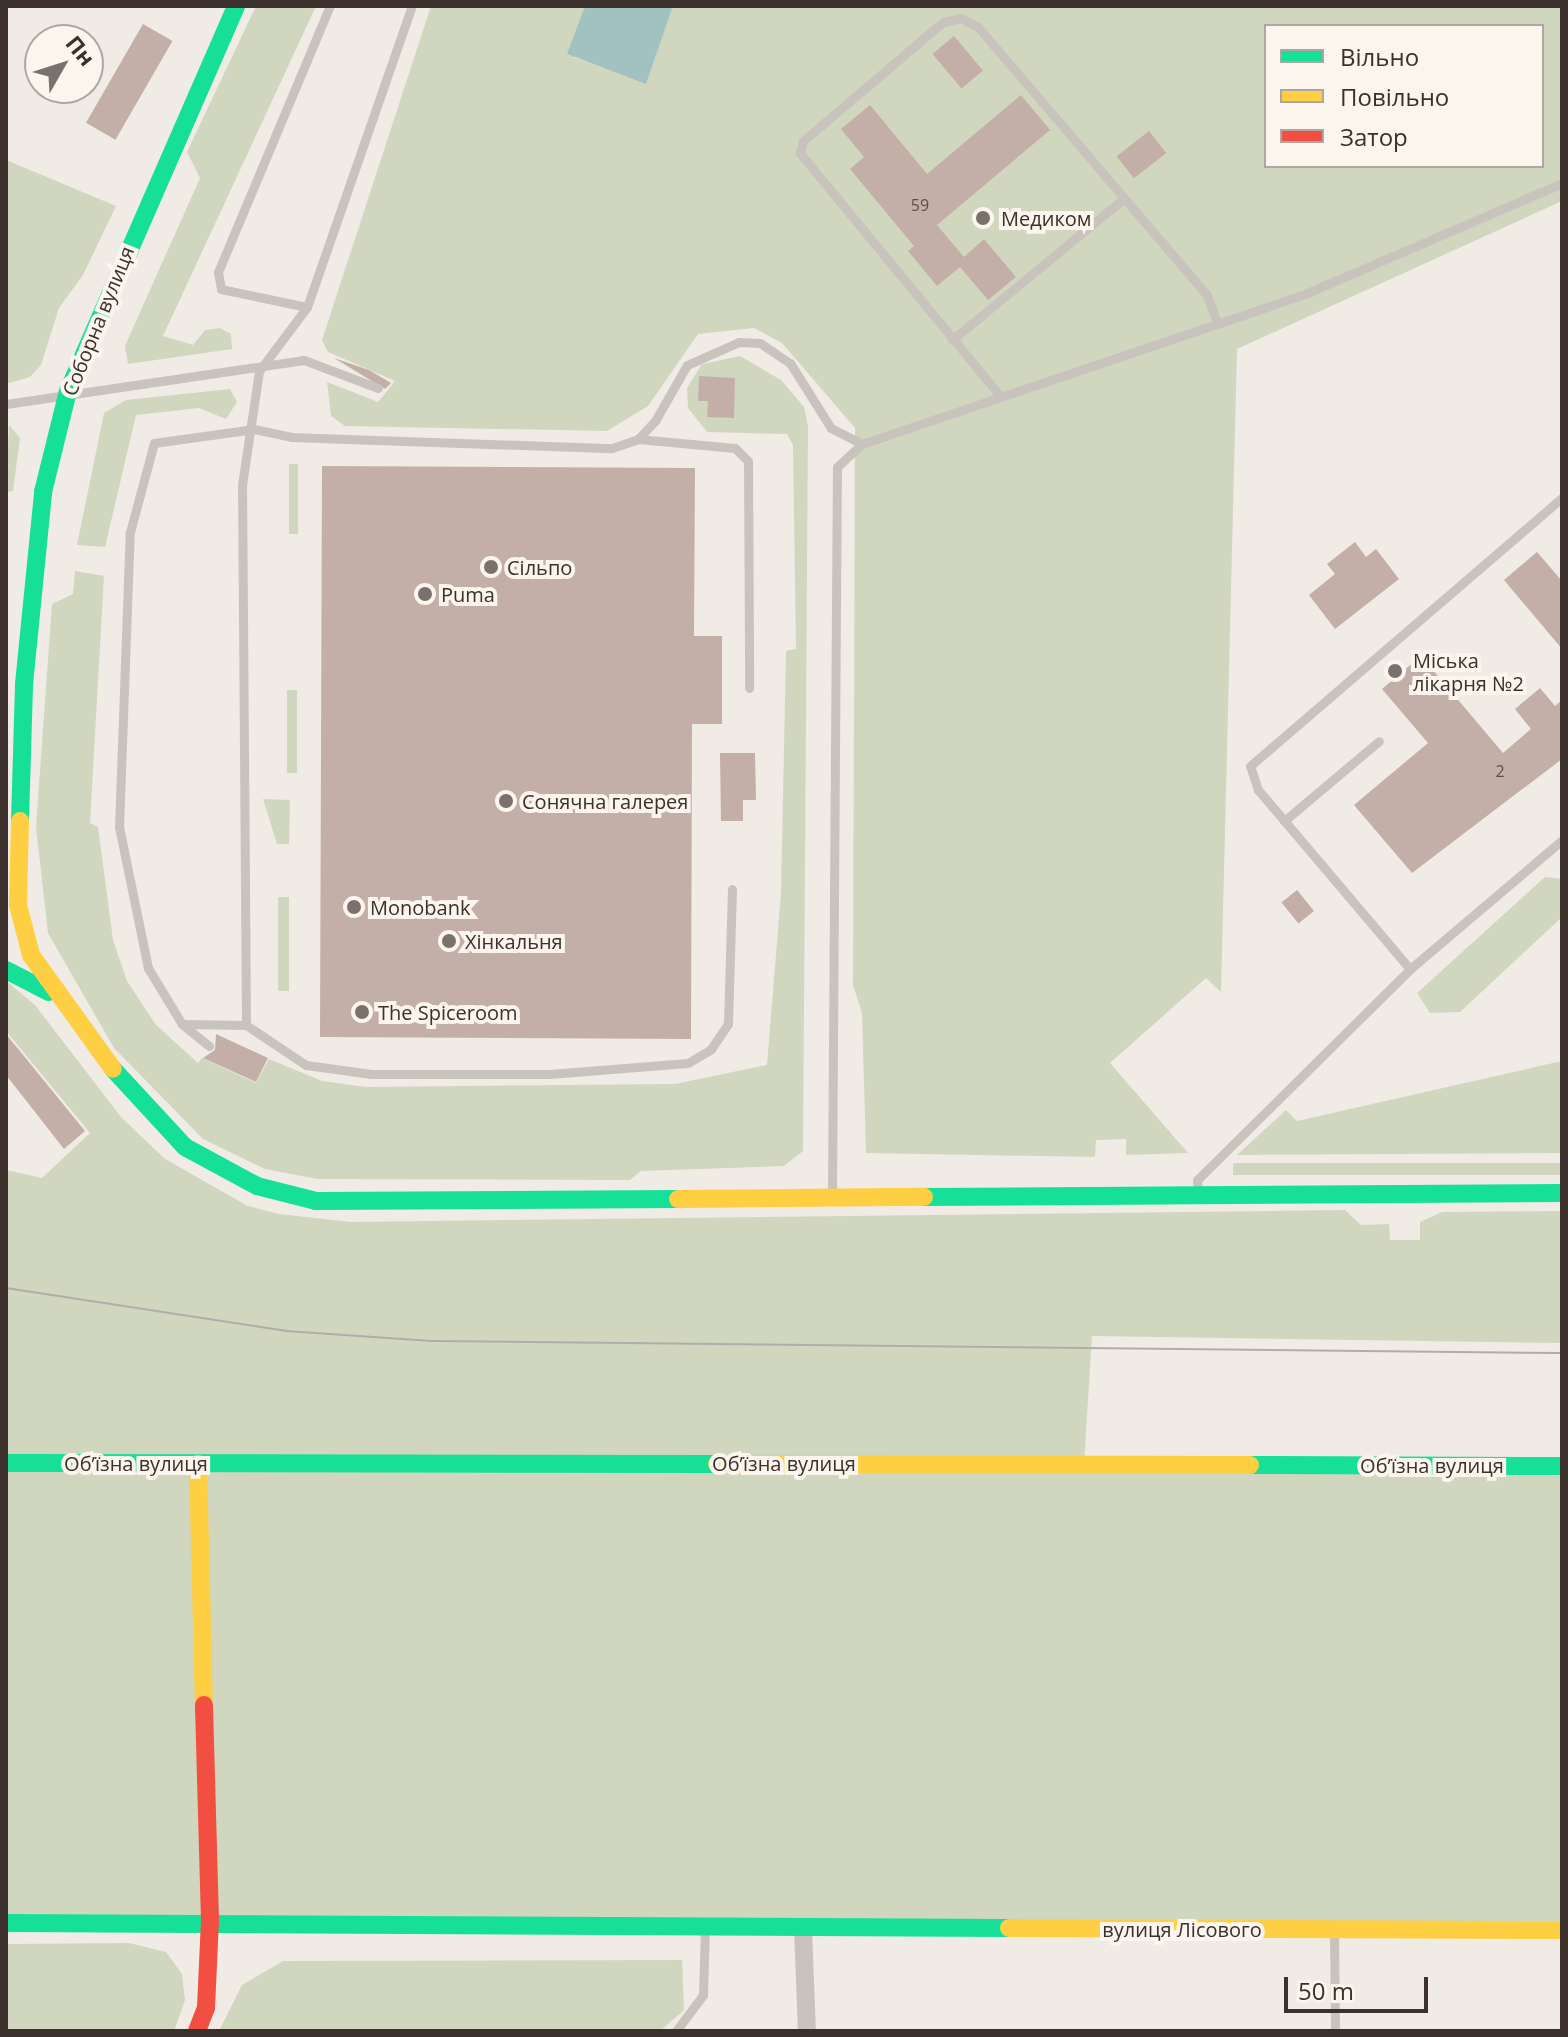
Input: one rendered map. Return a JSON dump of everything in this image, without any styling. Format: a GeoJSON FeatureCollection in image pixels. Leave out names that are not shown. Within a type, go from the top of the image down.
{"type":"FeatureCollection","features":[{"type":"Feature","properties":{"kind":"street","name":"Соборна вулиця"},"geometry":{"type":"LineString","coordinates":[[31,955],[18,905],[19,847],[40,517],[68,391],[236,6]]}},
{"type":"Feature","properties":{"kind":"street"},"geometry":{"type":"LineString","coordinates":[[6,874],[19,847]]}},
{"type":"Feature","properties":{"kind":"street"},"geometry":{"type":"LineString","coordinates":[[6,941],[31,955],[55,995],[140,1106],[185,1147],[285,1196],[1562,1193]]}},
{"type":"Feature","properties":{"kind":"street"},"geometry":{"type":"LineString","coordinates":[[6,970],[55,995]]}},
{"type":"Feature","properties":{"kind":"street","name":"Обʼїзна вулиця"},"geometry":{"type":"LineString","coordinates":[[6,1463],[1562,1466]]}},
{"type":"Feature","properties":{"kind":"street"},"geometry":{"type":"LineString","coordinates":[[197,2031],[206,2008],[210,1921],[198,1464]]}},
{"type":"Feature","properties":{"kind":"street","name":"вулиця Лісового"},"geometry":{"type":"LineString","coordinates":[[6,1923],[210,1921],[705,1929],[1562,1930]]}},
{"type":"Feature","properties":{"kind":"street"},"geometry":{"type":"LineString","coordinates":[[803,1929],[807,2031]]}},
{"type":"Feature","properties":{"kind":"lane"},"geometry":{"type":"LineString","coordinates":[[307,307],[221,289],[218,272],[330,6]]}},
{"type":"Feature","properties":{"kind":"lane"},"geometry":{"type":"LineString","coordinates":[[246,1025],[242,485],[254,429],[259,371],[307,307],[412,6]]}},
{"type":"Feature","properties":{"kind":"lane"},"geometry":{"type":"LineString","coordinates":[[1001,397],[800,153],[803,141],[943,22],[961,18],[978,27],[1207,295],[1217,323]]}},
{"type":"Feature","properties":{"kind":"lane"},"geometry":{"type":"LineString","coordinates":[[832,1194],[837,467],[862,444],[1307,293],[1562,183]]}},
{"type":"Feature","properties":{"kind":"lane"},"geometry":{"type":"LineString","coordinates":[[952,340],[1124,198]]}},
{"type":"Feature","properties":{"kind":"lane"},"geometry":{"type":"LineString","coordinates":[[638,439],[687,365],[708,350],[739,342],[760,343],[790,363],[831,428],[862,444]]}},
{"type":"Feature","properties":{"kind":"lane"},"geometry":{"type":"LineString","coordinates":[[6,404],[68,391],[259,371],[304,360],[378,388]]}},
{"type":"Feature","properties":{"kind":"lane"},"geometry":{"type":"LineString","coordinates":[[209,1046],[182,1024],[140,945],[119,827],[130,532],[154,443],[254,429],[291,437],[612,448],[638,439],[735,448],[748,461],[749,688]]}},
{"type":"Feature","properties":{"kind":"lane"},"geometry":{"type":"LineString","coordinates":[[1410,969],[1251,778],[1257,752],[1562,498]]}},
{"type":"Feature","properties":{"kind":"lane"},"geometry":{"type":"LineString","coordinates":[[1284,821],[1379,741]]}},
{"type":"Feature","properties":{"kind":"lane"},"geometry":{"type":"LineString","coordinates":[[1198,1194],[1197,1180],[1410,969],[1562,840]]}},
{"type":"Feature","properties":{"kind":"lane"},"geometry":{"type":"LineString","coordinates":[[182,1024],[246,1025],[306,1065],[371,1074],[549,1074],[688,1063],[711,1049],[728,1024],[732,889]]}},
{"type":"Feature","properties":{"kind":"lane"},"geometry":{"type":"LineString","coordinates":[[676,2031],[703,1995],[705,1929]]}},
{"type":"Feature","properties":{"kind":"lane"},"geometry":{"type":"LineString","coordinates":[[1334,1929],[1335,2031]]}},
{"type":"Feature","properties":{"kind":"green space"},"geometry":{"type":"Polygon","coordinates":[[[256,6],[316,6],[163,336],[193,345],[205,330],[220,328],[231,334],[232,349],[128,364],[125,346],[200,178],[187,152],[256,6]]]}},
{"type":"Feature","properties":{"kind":"green space"},"geometry":{"type":"Polygon","coordinates":[[[431,6],[585,6],[573,57],[646,83],[673,6],[1562,6],[1562,201],[1237,349],[1221,992],[1206,978],[1110,1063],[1188,1153],[1126,1155],[1126,1139],[1096,1140],[1095,1157],[866,1153],[862,1013],[853,985],[855,428],[782,343],[754,328],[698,334],[648,406],[607,431],[345,426],[331,416],[327,382],[378,402],[395,381],[328,352],[322,340],[431,6]]]}},
{"type":"Feature","properties":{"kind":"green space"},"geometry":{"type":"Polygon","coordinates":[[[6,160],[116,206],[83,275],[59,308],[41,365],[30,377],[6,384],[6,160]]]}},
{"type":"Feature","properties":{"kind":"green space"},"geometry":{"type":"Polygon","coordinates":[[[740,356],[781,380],[804,407],[808,427],[803,1151],[784,1166],[641,1171],[630,1180],[317,1179],[265,1169],[203,1139],[114,1048],[48,933],[36,827],[52,604],[73,594],[75,571],[104,576],[90,823],[98,827],[113,940],[127,981],[156,1025],[198,1063],[202,1058],[256,1083],[269,1059],[322,1081],[366,1087],[675,1084],[767,1065],[781,893],[786,651],[796,649],[793,445],[787,434],[707,432],[688,408],[687,388],[702,364],[740,356]]]}},
{"type":"Feature","properties":{"kind":"green space"},"geometry":{"type":"Polygon","coordinates":[[[230,389],[237,402],[226,419],[199,408],[136,415],[105,547],[77,545],[104,413],[126,400],[230,389]]]}},
{"type":"Feature","properties":{"kind":"green space"},"geometry":{"type":"Polygon","coordinates":[[[9,425],[20,438],[13,491],[6,492],[9,425]]]}},
{"type":"Feature","properties":{"kind":"green space"},"geometry":{"type":"Polygon","coordinates":[[[289,464],[298,464],[298,534],[289,534],[289,464]]]}},
{"type":"Feature","properties":{"kind":"green space"},"geometry":{"type":"Polygon","coordinates":[[[287,690],[297,690],[297,773],[287,773],[287,690]]]}},
{"type":"Feature","properties":{"kind":"green space"},"geometry":{"type":"Polygon","coordinates":[[[263,799],[290,800],[289,844],[277,844],[263,799]]]}},
{"type":"Feature","properties":{"kind":"green space"},"geometry":{"type":"Polygon","coordinates":[[[1545,877],[1562,879],[1562,917],[1460,1012],[1430,1013],[1417,993],[1545,877]]]}},
{"type":"Feature","properties":{"kind":"green space"},"geometry":{"type":"Polygon","coordinates":[[[278,897],[289,897],[289,991],[278,991],[278,897]]]}},
{"type":"Feature","properties":{"kind":"green space"},"geometry":{"type":"Polygon","coordinates":[[[6,981],[35,1005],[121,1117],[165,1159],[248,1206],[279,1214],[351,1222],[1345,1210],[1361,1225],[1389,1224],[1390,1240],[1420,1240],[1420,1222],[1442,1212],[1562,1211],[1562,1343],[1092,1336],[1084,1463],[1562,1466],[1562,1930],[6,1923],[6,1170],[42,1178],[90,1133],[6,1031],[6,981]]]}},
{"type":"Feature","properties":{"kind":"green space"},"geometry":{"type":"Polygon","coordinates":[[[1562,1061],[1562,1153],[1237,1155],[1286,1110],[1297,1121],[1562,1061]]]}},
{"type":"Feature","properties":{"kind":"green space"},"geometry":{"type":"Polygon","coordinates":[[[1233,1163],[1562,1163],[1562,1175],[1233,1175],[1233,1163]]]}},
{"type":"Feature","properties":{"kind":"green space"},"geometry":{"type":"Polygon","coordinates":[[[129,1943],[166,1952],[182,1974],[185,2000],[174,2031],[6,2031],[6,1944],[129,1943]]]}},
{"type":"Feature","properties":{"kind":"green space"},"geometry":{"type":"Polygon","coordinates":[[[682,1960],[684,2010],[660,2031],[219,2031],[242,1985],[283,1961],[682,1960]]]}},
{"type":"Feature","properties":{"kind":"water"},"geometry":{"type":"Polygon","coordinates":[[[585,6],[673,6],[646,84],[567,54],[585,6]]]}},
{"type":"Feature","properties":{"kind":"building"},"geometry":{"type":"Polygon","coordinates":[[[143,24],[172,41],[115,140],[86,123],[97,104],[104,104],[104,92],[143,24]]]}},
{"type":"Feature","properties":{"kind":"building"},"geometry":{"type":"Polygon","coordinates":[[[954,36],[983,70],[961,88],[933,54],[954,36]]]}},
{"type":"Feature","properties":{"kind":"building","name":"Медиком"},"geometry":{"type":"Polygon","coordinates":[[[1021,95],[1050,130],[937,225],[964,257],[984,239],[1016,277],[988,300],[960,267],[937,286],[908,251],[914,246],[850,169],[864,157],[841,129],[870,105],[927,174],[1021,95]]]}},
{"type":"Feature","properties":{"kind":"building"},"geometry":{"type":"Polygon","coordinates":[[[1149,131],[1166,153],[1134,178],[1117,156],[1149,131]]]}},
{"type":"Feature","properties":{"kind":"building"},"geometry":{"type":"Polygon","coordinates":[[[334,358],[369,370],[391,383],[385,389],[334,358]]]}},
{"type":"Feature","properties":{"kind":"building"},"geometry":{"type":"Polygon","coordinates":[[[699,376],[735,378],[734,418],[707,417],[708,401],[698,401],[699,376]]]}},
{"type":"Feature","properties":{"kind":"building","name":"Сонячна галерея"},"geometry":{"type":"Polygon","coordinates":[[[322,466],[695,468],[694,636],[722,636],[722,724],[692,724],[691,1039],[320,1037],[322,466]]]}},
{"type":"Feature","properties":{"kind":"building"},"geometry":{"type":"Polygon","coordinates":[[[1355,542],[1366,557],[1376,549],[1399,579],[1335,629],[1309,595],[1335,574],[1327,564],[1355,542]]]}},
{"type":"Feature","properties":{"kind":"building"},"geometry":{"type":"Polygon","coordinates":[[[1537,552],[1562,581],[1562,649],[1504,580],[1537,552]]]}},
{"type":"Feature","properties":{"kind":"building"},"geometry":{"type":"Polygon","coordinates":[[[1421,656],[1503,753],[1531,729],[1515,709],[1540,688],[1555,706],[1562,700],[1562,759],[1412,873],[1354,805],[1428,743],[1382,689],[1421,656]]]}},
{"type":"Feature","properties":{"kind":"building"},"geometry":{"type":"Polygon","coordinates":[[[720,753],[755,753],[756,800],[743,800],[743,821],[721,821],[720,753]]]}},
{"type":"Feature","properties":{"kind":"building"},"geometry":{"type":"Polygon","coordinates":[[[1297,890],[1314,911],[1298,924],[1281,903],[1297,890]]]}},
{"type":"Feature","properties":{"kind":"building"},"geometry":{"type":"Polygon","coordinates":[[[6,1034],[85,1131],[64,1149],[6,1075],[6,1034]]]}},
{"type":"Feature","properties":{"kind":"building"},"geometry":{"type":"Polygon","coordinates":[[[216,1034],[268,1058],[256,1082],[203,1058],[215,1050],[216,1034]]]}},
{"type":"Feature","properties":{"kind":"tram line"},"geometry":{"type":"LineString","coordinates":[[6,1288],[286,1331],[432,1341],[1562,1353]]}},
{"type":"Feature","properties":{"kind":"traffic: fast"},"geometry":{"type":"LineString","coordinates":[[20,821],[24,684],[43,492],[68,391],[236,6]]}},
{"type":"Feature","properties":{"kind":"traffic: fast"},"geometry":{"type":"LineString","coordinates":[[6,970],[49,992]]}},
{"type":"Feature","properties":{"kind":"traffic: fast"},"geometry":{"type":"LineString","coordinates":[[113,1069],[185,1147],[257,1186],[316,1201],[678,1199]]}},
{"type":"Feature","properties":{"kind":"traffic: fast"},"geometry":{"type":"LineString","coordinates":[[924,1197],[1562,1193]]}},
{"type":"Feature","properties":{"kind":"traffic: fast"},"geometry":{"type":"LineString","coordinates":[[6,1463],[717,1464]]}},
{"type":"Feature","properties":{"kind":"traffic: fast"},"geometry":{"type":"LineString","coordinates":[[1250,1465],[1562,1466]]}},
{"type":"Feature","properties":{"kind":"traffic: fast"},"geometry":{"type":"LineString","coordinates":[[6,1923],[1009,1928]]}},
{"type":"Feature","properties":{"kind":"traffic: slow"},"geometry":{"type":"LineString","coordinates":[[20,821],[18,905],[31,955],[113,1069]]}},
{"type":"Feature","properties":{"kind":"traffic: slow"},"geometry":{"type":"LineString","coordinates":[[678,1199],[924,1197]]}},
{"type":"Feature","properties":{"kind":"traffic: slow"},"geometry":{"type":"LineString","coordinates":[[198,1464],[204,1705]]}},
{"type":"Feature","properties":{"kind":"traffic: slow"},"geometry":{"type":"LineString","coordinates":[[717,1464],[1250,1465]]}},
{"type":"Feature","properties":{"kind":"traffic: slow"},"geometry":{"type":"LineString","coordinates":[[1009,1928],[1562,1930]]}},
{"type":"Feature","properties":{"kind":"traffic: jam"},"geometry":{"type":"LineString","coordinates":[[197,2031],[206,2008],[210,1921],[204,1705]]}},
{"type":"Feature","properties":{"kind":"place","name":"Медиком"},"geometry":{"type":"Point","coordinates":[983,218]}},
{"type":"Feature","properties":{"kind":"place","name":"Сільпо"},"geometry":{"type":"Point","coordinates":[491,567]}},
{"type":"Feature","properties":{"kind":"place","name":"Puma"},"geometry":{"type":"Point","coordinates":[425,594]}},
{"type":"Feature","properties":{"kind":"place","name":"Міська лікарня №2"},"geometry":{"type":"Point","coordinates":[1395,671]}},
{"type":"Feature","properties":{"kind":"place","name":"Сонячна галерея"},"geometry":{"type":"Point","coordinates":[506,801]}},
{"type":"Feature","properties":{"kind":"place","name":"Monobank"},"geometry":{"type":"Point","coordinates":[354,907]}},
{"type":"Feature","properties":{"kind":"place","name":"Хінкальня"},"geometry":{"type":"Point","coordinates":[449,941]}},
{"type":"Feature","properties":{"kind":"place","name":"The Spiceroom"},"geometry":{"type":"Point","coordinates":[362,1012]}}]}
